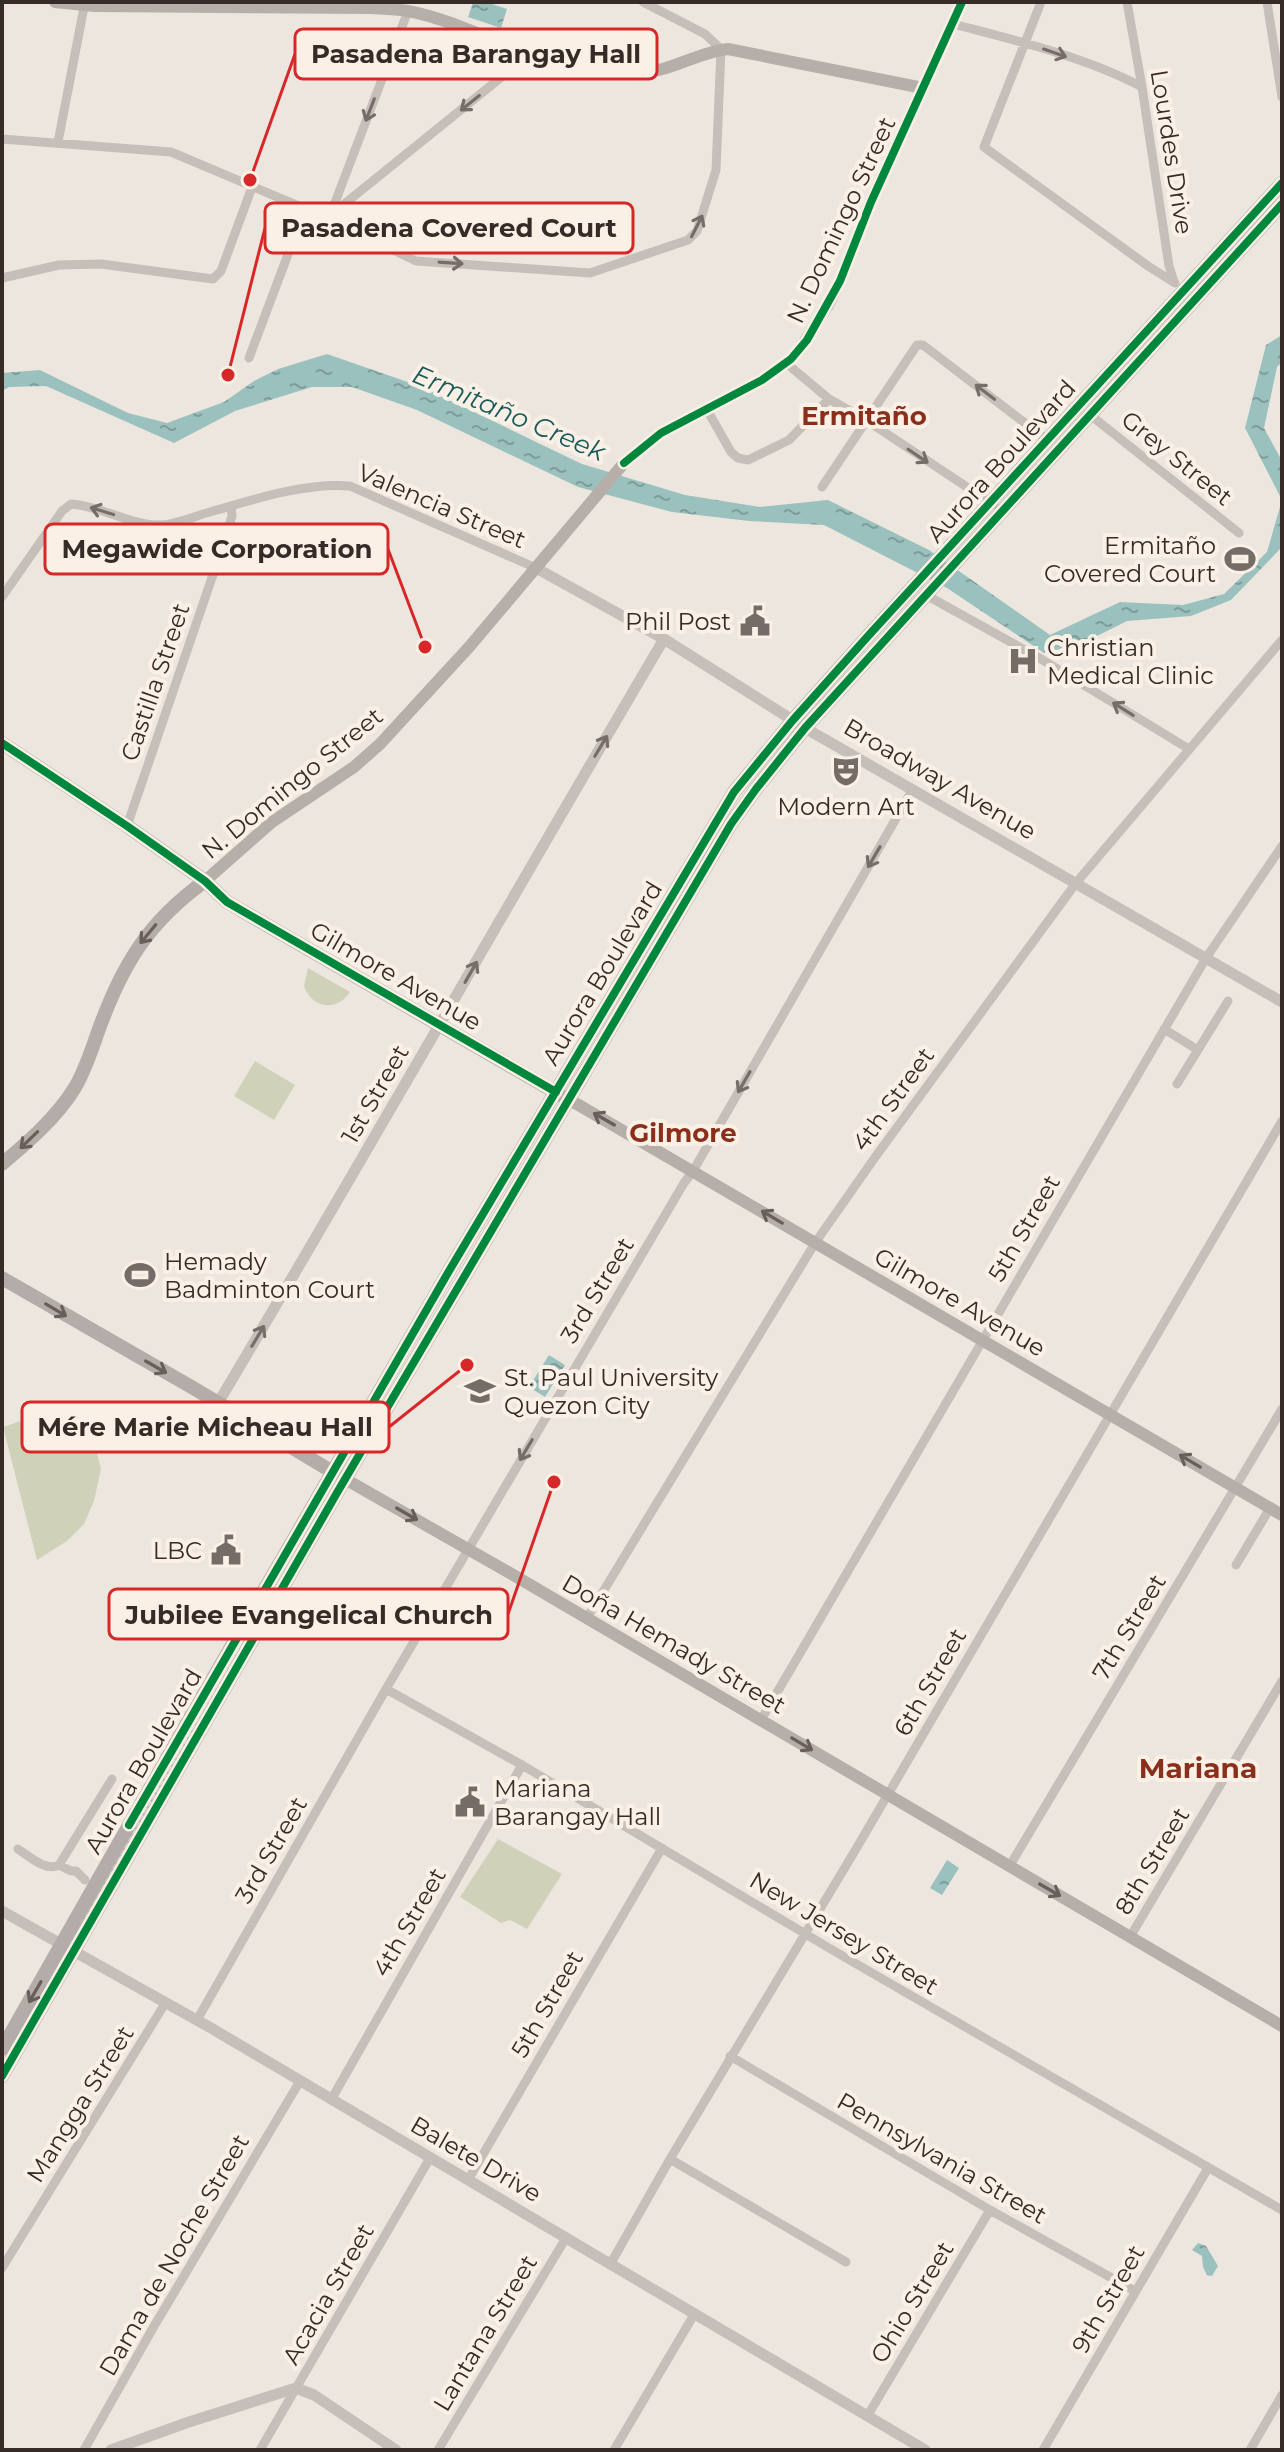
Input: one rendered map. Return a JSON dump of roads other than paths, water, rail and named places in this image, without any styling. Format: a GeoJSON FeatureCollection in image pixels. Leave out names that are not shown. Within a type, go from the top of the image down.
{"type":"FeatureCollection","features":[{"type":"Feature","properties":{"kind":"main road"},"geometry":{"type":"LineString","coordinates":[[55,2],[408,11],[530,54],[588,66],[642,73],[661,70],[721,49],[756,53],[923,88]]}},
{"type":"Feature","properties":{"kind":"main road","name":"N. Domingo Street"},"geometry":{"type":"LineString","coordinates":[[2,1164],[55,1114],[74,1089],[126,964],[161,919],[272,822],[354,767],[380,744],[409,715],[624,463],[661,433],[762,380],[786,363],[807,340],[834,293],[871,202],[962,2]]}},
{"type":"Feature","properties":{"kind":"main road","name":"Aurora Boulevard"},"geometry":{"type":"LineString","coordinates":[[2,2049],[67,1948],[556,1092],[734,792],[927,586],[996,507],[1089,414],[1184,291],[1282,183]]}},
{"type":"Feature","properties":{"kind":"main road","name":"Aurora Boulevard"},"geometry":{"type":"LineString","coordinates":[[1184,291],[1282,204]]}},
{"type":"Feature","properties":{"kind":"main road","name":"Aurora Boulevard"},"geometry":{"type":"LineString","coordinates":[[996,507],[1047,440],[1125,365]]}},
{"type":"Feature","properties":{"kind":"main road","name":"Aurora Boulevard"},"geometry":{"type":"LineString","coordinates":[[2,2076],[67,1948],[90,1882],[570,1100],[731,824],[799,724]]}},
{"type":"Feature","properties":{"kind":"main road","name":"Gilmore Avenue"},"geometry":{"type":"LineString","coordinates":[[2,743],[205,881],[227,902],[1276,1511]]}},
{"type":"Feature","properties":{"kind":"main road","name":"Doña Hemady Street"},"geometry":{"type":"LineString","coordinates":[[2,1278],[1282,2026]]}},
{"type":"Feature","properties":{"kind":"street"},"geometry":{"type":"LineString","coordinates":[[2,139],[171,152],[328,216],[416,261],[590,273],[688,240],[697,231],[716,170],[721,49],[705,34],[643,2]]}},
{"type":"Feature","properties":{"kind":"street"},"geometry":{"type":"LineString","coordinates":[[1041,2],[984,147],[1184,291]]}},
{"type":"Feature","properties":{"kind":"street","name":"Lourdes Drive"},"geometry":{"type":"LineString","coordinates":[[1127,2],[1169,266],[1184,291]]}},
{"type":"Feature","properties":{"kind":"street"},"geometry":{"type":"LineString","coordinates":[[1267,2],[1282,97]]}},
{"type":"Feature","properties":{"kind":"street"},"geometry":{"type":"LineString","coordinates":[[58,142],[85,3]]}},
{"type":"Feature","properties":{"kind":"street"},"geometry":{"type":"LineString","coordinates":[[328,216],[408,11]]}},
{"type":"Feature","properties":{"kind":"street"},"geometry":{"type":"LineString","coordinates":[[953,24],[1024,43],[1124,77],[1142,87]]}},
{"type":"Feature","properties":{"kind":"street"},"geometry":{"type":"LineString","coordinates":[[328,216],[530,54]]}},
{"type":"Feature","properties":{"kind":"street"},"geometry":{"type":"LineString","coordinates":[[2,278],[59,265],[101,264],[213,279],[221,271],[252,187]]}},
{"type":"Feature","properties":{"kind":"street"},"geometry":{"type":"LineString","coordinates":[[249,358],[305,209]]}},
{"type":"Feature","properties":{"kind":"street"},"geometry":{"type":"LineString","coordinates":[[1148,266],[1169,266]]}},
{"type":"Feature","properties":{"kind":"street"},"geometry":{"type":"LineString","coordinates":[[822,487],[917,345],[923,345],[1047,440]]}},
{"type":"Feature","properties":{"kind":"street"},"geometry":{"type":"LineString","coordinates":[[786,363],[829,399],[866,420],[996,507]]}},
{"type":"Feature","properties":{"kind":"street"},"geometry":{"type":"LineString","coordinates":[[706,408],[731,452],[738,458],[748,460],[789,440],[829,399]]}},
{"type":"Feature","properties":{"kind":"street","name":"Grey Street"},"geometry":{"type":"LineString","coordinates":[[1089,414],[1239,533]]}},
{"type":"Feature","properties":{"kind":"street","name":"Valencia Street"},"geometry":{"type":"LineString","coordinates":[[2,597],[62,511],[71,504],[81,504],[133,521],[163,525],[307,488],[337,485],[350,486],[536,568]]}},
{"type":"Feature","properties":{"kind":"street","name":"Castilla Street"},"geometry":{"type":"LineString","coordinates":[[127,826],[218,560],[232,516],[231,506]]}},
{"type":"Feature","properties":{"kind":"street","name":"Broadway Avenue"},"geometry":{"type":"LineString","coordinates":[[536,568],[664,639],[799,724],[1282,1002]]}},
{"type":"Feature","properties":{"kind":"street"},"geometry":{"type":"LineString","coordinates":[[927,586],[1189,749]]}},
{"type":"Feature","properties":{"kind":"street","name":"1st Street"},"geometry":{"type":"LineString","coordinates":[[218,1403],[664,639]]}},
{"type":"Feature","properties":{"kind":"street","name":"4th Street"},"geometry":{"type":"LineString","coordinates":[[587,1618],[815,1243],[883,1145],[1076,883],[1282,640]]}},
{"type":"Feature","properties":{"kind":"street","name":"3rd Street"},"geometry":{"type":"LineString","coordinates":[[197,2020],[386,1689],[693,1171],[913,789]]}},
{"type":"Feature","properties":{"kind":"street","name":"5th Street"},"geometry":{"type":"LineString","coordinates":[[761,1720],[1206,958],[1282,846]]}},
{"type":"Feature","properties":{"kind":"street"},"geometry":{"type":"LineString","coordinates":[[1177,1084],[1228,1001]]}},
{"type":"Feature","properties":{"kind":"street"},"geometry":{"type":"LineString","coordinates":[[1164,1029],[1198,1050]]}},
{"type":"Feature","properties":{"kind":"street","name":"6th Street"},"geometry":{"type":"LineString","coordinates":[[611,2263],[1282,1121]]}},
{"type":"Feature","properties":{"kind":"street","name":"7th Street"},"geometry":{"type":"LineString","coordinates":[[1009,1867],[1282,1409]]}},
{"type":"Feature","properties":{"kind":"street"},"geometry":{"type":"LineString","coordinates":[[1236,1565],[1276,1511]]}},
{"type":"Feature","properties":{"kind":"street","name":"8th Street"},"geometry":{"type":"LineString","coordinates":[[1130,1937],[1282,1681]]}},
{"type":"Feature","properties":{"kind":"street","name":"New Jersey Street"},"geometry":{"type":"LineString","coordinates":[[386,1689],[522,1765],[1282,2210]]}},
{"type":"Feature","properties":{"kind":"street","name":"4th Street"},"geometry":{"type":"LineString","coordinates":[[331,2100],[522,1765]]}},
{"type":"Feature","properties":{"kind":"street"},"geometry":{"type":"LineString","coordinates":[[18,1849],[48,1867],[59,1865],[112,1779]]}},
{"type":"Feature","properties":{"kind":"street","name":"5th Street"},"geometry":{"type":"LineString","coordinates":[[468,2180],[662,1848]]}},
{"type":"Feature","properties":{"kind":"street"},"geometry":{"type":"LineString","coordinates":[[59,1865],[71,1871],[76,1879],[90,1882]]}},
{"type":"Feature","properties":{"kind":"street","name":"Balete Drive"},"geometry":{"type":"LineString","coordinates":[[2,1911],[197,2020],[925,2450]]}},
{"type":"Feature","properties":{"kind":"street","name":"Mangga Street"},"geometry":{"type":"LineString","coordinates":[[2,2268],[166,2002]]}},
{"type":"Feature","properties":{"kind":"street","name":"Pennsylvania Street"},"geometry":{"type":"LineString","coordinates":[[730,2056],[990,2210],[1135,2291]]}},
{"type":"Feature","properties":{"kind":"street","name":"Dama de Noche Street"},"geometry":{"type":"LineString","coordinates":[[84,2450],[300,2081]]}},
{"type":"Feature","properties":{"kind":"street","name":"Acacia Street"},"geometry":{"type":"LineString","coordinates":[[260,2450],[430,2158]]}},
{"type":"Feature","properties":{"kind":"street"},"geometry":{"type":"LineString","coordinates":[[670,2159],[846,2262]]}},
{"type":"Feature","properties":{"kind":"street","name":"9th Street"},"geometry":{"type":"LineString","coordinates":[[1043,2450],[1208,2168]]}},
{"type":"Feature","properties":{"kind":"street","name":"Ohio Street"},"geometry":{"type":"LineString","coordinates":[[868,2415],[990,2210]]}},
{"type":"Feature","properties":{"kind":"street","name":"Lantana Street"},"geometry":{"type":"LineString","coordinates":[[438,2450],[566,2238]]}},
{"type":"Feature","properties":{"kind":"street"},"geometry":{"type":"LineString","coordinates":[[614,2450],[695,2313]]}},
{"type":"Feature","properties":{"kind":"street"},"geometry":{"type":"LineString","coordinates":[[111,2450],[296,2388],[314,2395],[396,2450]]}},
{"type":"Feature","properties":{"kind":"street"},"geometry":{"type":"LineString","coordinates":[[1250,2450],[1282,2395]]}},
{"type":"Feature","properties":{"kind":"water"},"geometry":{"type":"Polygon","coordinates":[[[473,2],[486,2],[507,9],[501,28],[468,17],[473,2]]]}},
{"type":"Feature","properties":{"kind":"water"},"geometry":{"type":"Polygon","coordinates":[[[1282,335],[1282,362],[1277,367],[1264,428],[1282,461],[1282,500],[1245,428],[1266,345],[1282,335]]]}},
{"type":"Feature","properties":{"kind":"water","name":"Ermitaño Creek"},"geometry":{"type":"Polygon","coordinates":[[[327,354],[422,387],[582,464],[685,495],[760,507],[828,500],[929,550],[1050,635],[1120,602],[1183,605],[1224,594],[1267,552],[1282,500],[1282,547],[1231,600],[1191,616],[1127,621],[1081,644],[1044,653],[947,588],[824,525],[749,521],[672,512],[578,487],[417,410],[352,387],[312,387],[235,411],[174,443],[46,386],[9,387],[2,391],[2,373],[40,370],[128,413],[167,423],[224,402],[278,369],[327,354]]]}},
{"type":"Feature","properties":{"kind":"water"},"geometry":{"type":"Polygon","coordinates":[[[549,1355],[565,1365],[545,1397],[529,1387],[549,1355]]]}},
{"type":"Feature","properties":{"kind":"water"},"geometry":{"type":"Polygon","coordinates":[[[947,1860],[959,1868],[942,1895],[930,1888],[947,1860]]]}},
{"type":"Feature","properties":{"kind":"water"},"geometry":{"type":"Polygon","coordinates":[[[1198,2243],[1206,2246],[1218,2266],[1212,2276],[1207,2275],[1203,2267],[1202,2256],[1192,2250],[1198,2243]]]}},
{"type":"Feature","properties":{"kind":"railway"},"geometry":{"type":"LineString","coordinates":[[2,2066],[298,1551],[728,822],[797,733],[1282,198]]}},
{"type":"Feature","properties":{"kind":"place","name":"Pasadena Barangay Hall"},"geometry":{"type":"Point","coordinates":[250,180]}},
{"type":"Feature","properties":{"kind":"place","name":"Pasadena Covered Court"},"geometry":{"type":"Point","coordinates":[228,375]}},
{"type":"Feature","properties":{"kind":"place","name":"Ermitaño Covered Court"},"geometry":{"type":"Point","coordinates":[1240,559]}},
{"type":"Feature","properties":{"kind":"place","name":"Phil Post"},"geometry":{"type":"Point","coordinates":[755,621]}},
{"type":"Feature","properties":{"kind":"place","name":"Megawide Corporation"},"geometry":{"type":"Point","coordinates":[425,647]}},
{"type":"Feature","properties":{"kind":"place","name":"Christian Medical Clinic"},"geometry":{"type":"Point","coordinates":[1023,661]}},
{"type":"Feature","properties":{"kind":"place","name":"Modern Art"},"geometry":{"type":"Point","coordinates":[846,771]}},
{"type":"Feature","properties":{"kind":"place","name":"Hemady Badminton Court"},"geometry":{"type":"Point","coordinates":[140,1275]}},
{"type":"Feature","properties":{"kind":"place","name":"Mére Marie Micheau Hall"},"geometry":{"type":"Point","coordinates":[467,1365]}},
{"type":"Feature","properties":{"kind":"place","name":"St. Paul University Quezon City"},"geometry":{"type":"Point","coordinates":[480,1391]}},
{"type":"Feature","properties":{"kind":"place","name":"Jubilee Evangelical Church"},"geometry":{"type":"Point","coordinates":[554,1482]}},
{"type":"Feature","properties":{"kind":"place","name":"LBC"},"geometry":{"type":"Point","coordinates":[226,1550]}},
{"type":"Feature","properties":{"kind":"place","name":"Mariana Barangay Hall"},"geometry":{"type":"Point","coordinates":[470,1802]}},
{"type":"Feature","properties":{"kind":"district","name":"Ermitaño"},"geometry":{"type":"Point","coordinates":[864,416]}},
{"type":"Feature","properties":{"kind":"district","name":"Gilmore"},"geometry":{"type":"Point","coordinates":[683,1133]}},
{"type":"Feature","properties":{"kind":"district","name":"Mariana"},"geometry":{"type":"Point","coordinates":[1198,1768]}}]}
